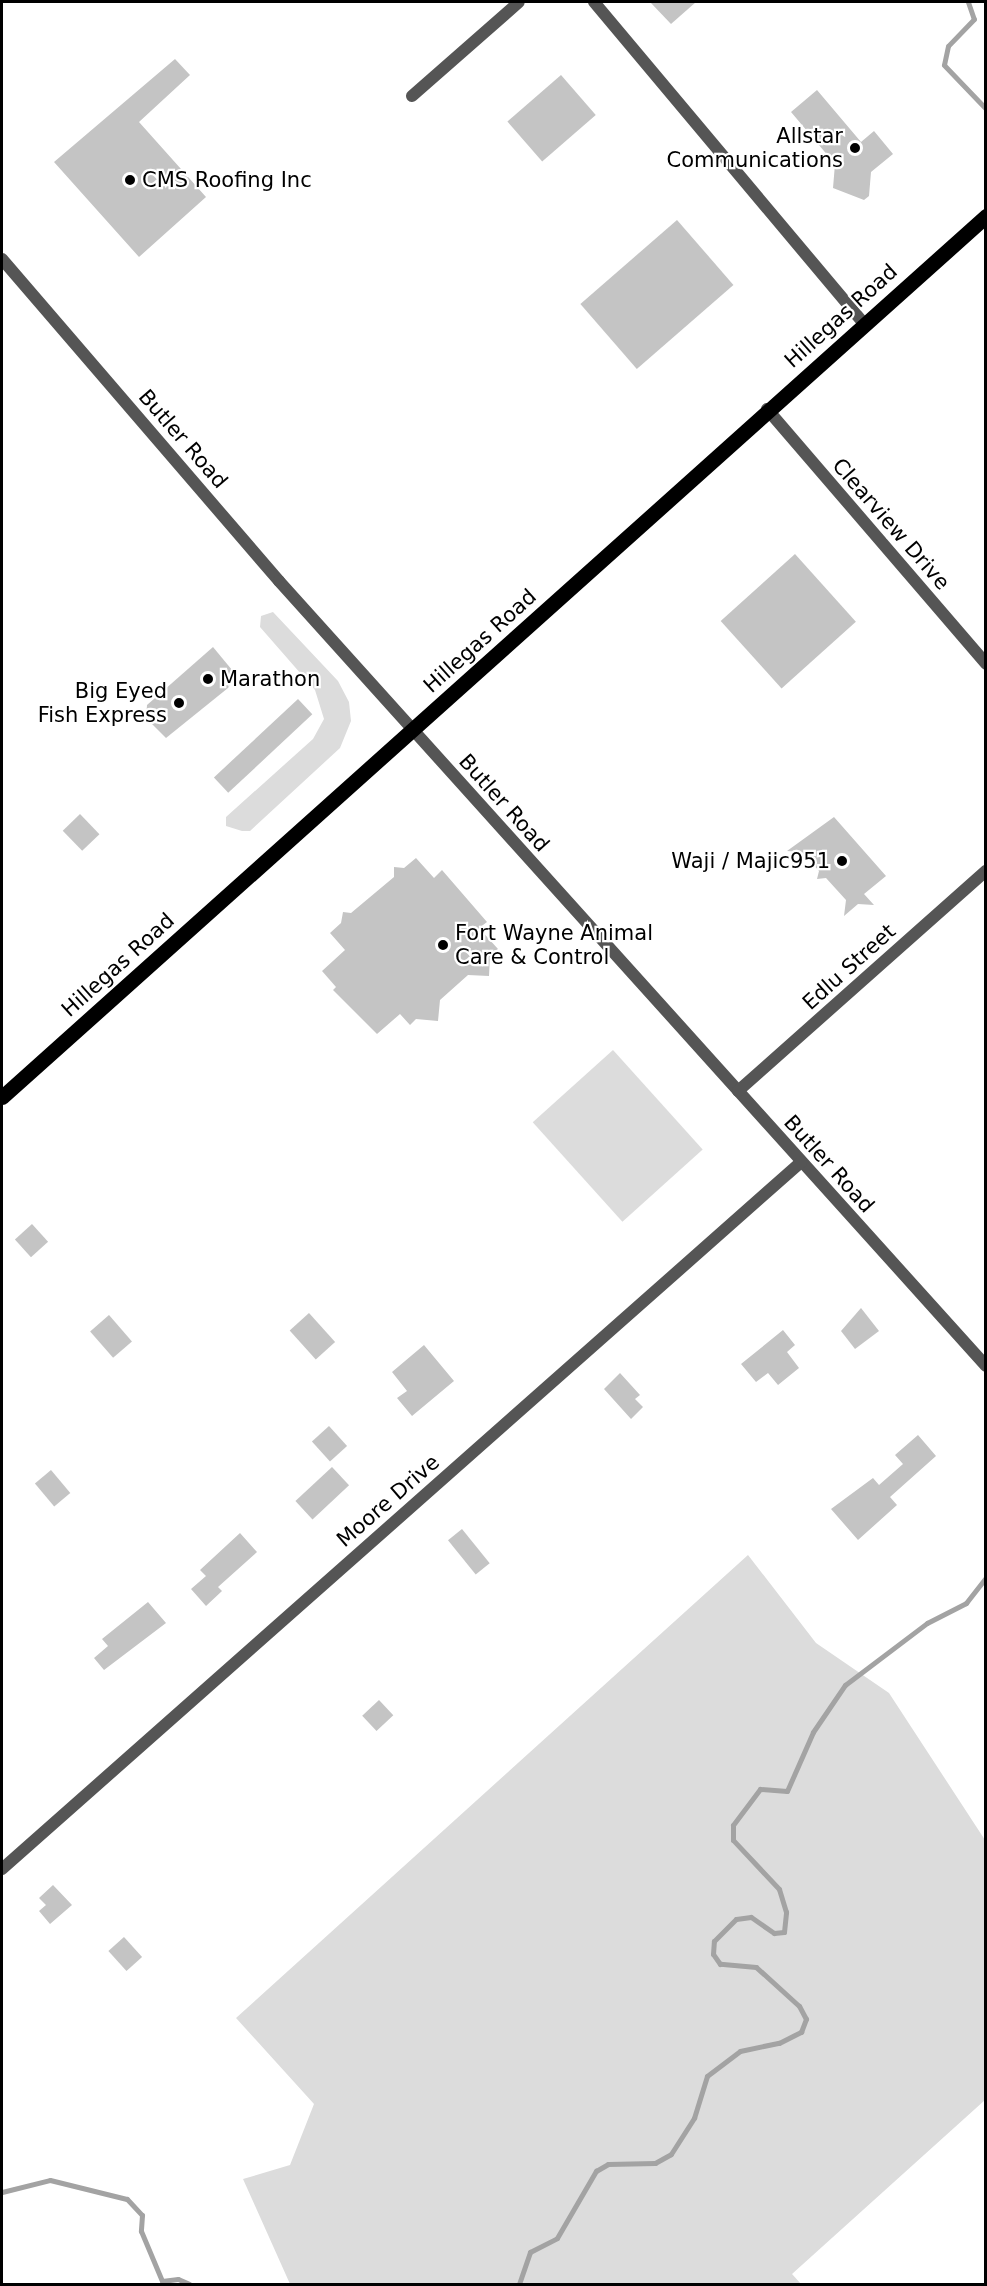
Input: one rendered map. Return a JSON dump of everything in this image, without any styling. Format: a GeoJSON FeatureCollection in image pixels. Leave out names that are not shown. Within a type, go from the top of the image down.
{"type":"FeatureCollection","features":[{"type":"Feature","properties":{"kind":"main road","name":"Hillegas Road"},"geometry":{"type":"LineString","coordinates":[[2,1097],[863,323],[986,216]]}},
{"type":"Feature","properties":{"kind":"street"},"geometry":{"type":"LineString","coordinates":[[412,96],[519,2]]}},
{"type":"Feature","properties":{"kind":"street"},"geometry":{"type":"LineString","coordinates":[[594,2],[863,323]]}},
{"type":"Feature","properties":{"kind":"street","name":"Butler Road"},"geometry":{"type":"LineString","coordinates":[[2,259],[412,730],[986,1366]]}},
{"type":"Feature","properties":{"kind":"street","name":"Clearview Drive"},"geometry":{"type":"LineString","coordinates":[[767,409],[986,664]]}},
{"type":"Feature","properties":{"kind":"street","name":"Edlu Street"},"geometry":{"type":"LineString","coordinates":[[738,1091],[986,871]]}},
{"type":"Feature","properties":{"kind":"street","name":"Moore Drive"},"geometry":{"type":"LineString","coordinates":[[2,1869],[801,1162]]}},
{"type":"Feature","properties":{"kind":"shaded area"},"geometry":{"type":"Polygon","coordinates":[[[273,612],[338,681],[349,702],[351,721],[340,748],[250,831],[242,831],[226,826],[226,817],[313,739],[324,719],[315,690],[260,627],[261,616],[273,612]]]}},
{"type":"Feature","properties":{"kind":"shaded area"},"geometry":{"type":"Polygon","coordinates":[[[613,1050],[703,1150],[622,1222],[533,1122],[613,1050]]]}},
{"type":"Feature","properties":{"kind":"shaded area"},"geometry":{"type":"Polygon","coordinates":[[[748,1555],[816,1643],[889,1693],[985,1840],[985,2100],[792,2274],[801,2284],[290,2284],[243,2179],[290,2165],[314,2104],[236,2018],[748,1555]]]}},
{"type":"Feature","properties":{"kind":"building"},"geometry":{"type":"Polygon","coordinates":[[[650,2],[696,2],[671,24],[650,2]]]}},
{"type":"Feature","properties":{"kind":"building","name":"CMS Roofing Inc"},"geometry":{"type":"Polygon","coordinates":[[[175,59],[190,75],[139,122],[206,197],[139,257],[54,162],[175,59]]]}},
{"type":"Feature","properties":{"kind":"building"},"geometry":{"type":"Polygon","coordinates":[[[561,75],[596,115],[542,162],[507,122],[561,75]]]}},
{"type":"Feature","properties":{"kind":"building","name":"Allstar Communications"},"geometry":{"type":"Polygon","coordinates":[[[817,90],[861,142],[874,131],[893,154],[871,172],[869,196],[864,200],[833,188],[835,164],[791,112],[817,90]]]}},
{"type":"Feature","properties":{"kind":"building"},"geometry":{"type":"Polygon","coordinates":[[[677,220],[733,285],[637,369],[580,304],[677,220]]]}},
{"type":"Feature","properties":{"kind":"building"},"geometry":{"type":"Polygon","coordinates":[[[795,554],[856,622],[782,689],[721,621],[795,554]]]}},
{"type":"Feature","properties":{"kind":"building"},"geometry":{"type":"Polygon","coordinates":[[[213,647],[237,676],[228,688],[166,738],[146,718],[147,705],[213,647]]]}},
{"type":"Feature","properties":{"kind":"building"},"geometry":{"type":"Polygon","coordinates":[[[298,699],[312,714],[228,793],[214,777],[298,699]]]}},
{"type":"Feature","properties":{"kind":"building"},"geometry":{"type":"Polygon","coordinates":[[[80,814],[99,834],[82,851],[63,831],[80,814]]]}},
{"type":"Feature","properties":{"kind":"building","name":"Waji / Majic951"},"geometry":{"type":"Polygon","coordinates":[[[834,817],[886,876],[864,894],[874,905],[858,904],[844,916],[846,900],[826,878],[817,879],[819,871],[802,852],[787,851],[834,817]]]}},
{"type":"Feature","properties":{"kind":"building","name":"Fort Wayne Animal Care & Control"},"geometry":{"type":"Polygon","coordinates":[[[416,858],[434,878],[442,870],[487,922],[479,928],[498,949],[490,956],[489,976],[468,975],[440,1000],[438,1021],[416,1019],[410,1025],[400,1014],[377,1034],[333,990],[336,987],[322,971],[345,950],[330,933],[341,923],[343,912],[351,913],[394,877],[394,867],[404,868],[416,858]]]}},
{"type":"Feature","properties":{"kind":"building"},"geometry":{"type":"Polygon","coordinates":[[[32,1224],[48,1242],[31,1257],[15,1239],[32,1224]]]}},
{"type":"Feature","properties":{"kind":"building"},"geometry":{"type":"Polygon","coordinates":[[[861,1308],[879,1331],[855,1349],[841,1331],[861,1308]]]}},
{"type":"Feature","properties":{"kind":"building"},"geometry":{"type":"Polygon","coordinates":[[[309,1313],[335,1342],[316,1359],[290,1330],[309,1313]]]}},
{"type":"Feature","properties":{"kind":"building"},"geometry":{"type":"Polygon","coordinates":[[[109,1315],[132,1341],[113,1358],[90,1331],[109,1315]]]}},
{"type":"Feature","properties":{"kind":"building"},"geometry":{"type":"Polygon","coordinates":[[[783,1330],[795,1345],[787,1352],[799,1368],[778,1385],[768,1373],[756,1382],[741,1364],[783,1330]]]}},
{"type":"Feature","properties":{"kind":"building"},"geometry":{"type":"Polygon","coordinates":[[[424,1345],[454,1381],[412,1416],[397,1398],[407,1391],[392,1372],[424,1345]]]}},
{"type":"Feature","properties":{"kind":"building"},"geometry":{"type":"Polygon","coordinates":[[[620,1373],[640,1395],[635,1399],[643,1407],[631,1419],[604,1389],[620,1373]]]}},
{"type":"Feature","properties":{"kind":"building"},"geometry":{"type":"Polygon","coordinates":[[[329,1426],[347,1446],[330,1461],[312,1441],[329,1426]]]}},
{"type":"Feature","properties":{"kind":"building"},"geometry":{"type":"Polygon","coordinates":[[[918,1435],[936,1456],[890,1497],[897,1505],[858,1540],[831,1509],[873,1478],[879,1485],[903,1464],[895,1455],[918,1435]]]}},
{"type":"Feature","properties":{"kind":"building"},"geometry":{"type":"Polygon","coordinates":[[[332,1467],[349,1485],[312,1519],[295,1501],[332,1467]]]}},
{"type":"Feature","properties":{"kind":"building"},"geometry":{"type":"Polygon","coordinates":[[[51,1470],[70,1493],[54,1506],[35,1483],[51,1470]]]}},
{"type":"Feature","properties":{"kind":"building"},"geometry":{"type":"Polygon","coordinates":[[[462,1529],[490,1563],[476,1575],[448,1540],[462,1529]]]}},
{"type":"Feature","properties":{"kind":"building"},"geometry":{"type":"Polygon","coordinates":[[[240,1533],[257,1552],[218,1587],[222,1591],[206,1606],[191,1589],[206,1576],[200,1570],[240,1533]]]}},
{"type":"Feature","properties":{"kind":"building"},"geometry":{"type":"Polygon","coordinates":[[[148,1602],[166,1623],[104,1670],[94,1658],[108,1646],[102,1639],[148,1602]]]}},
{"type":"Feature","properties":{"kind":"building"},"geometry":{"type":"Polygon","coordinates":[[[379,1700],[393,1715],[377,1731],[362,1716],[379,1700]]]}},
{"type":"Feature","properties":{"kind":"building"},"geometry":{"type":"Polygon","coordinates":[[[53,1885],[72,1905],[50,1924],[39,1911],[46,1905],[39,1898],[53,1885]]]}},
{"type":"Feature","properties":{"kind":"building"},"geometry":{"type":"Polygon","coordinates":[[[124,1937],[142,1957],[126,1971],[108,1951],[124,1937]]]}},
{"type":"Feature","properties":{"kind":"waterway"},"geometry":{"type":"LineString","coordinates":[[968,2],[974,19],[948,46],[944,65],[986,109]]}},
{"type":"Feature","properties":{"kind":"waterway"},"geometry":{"type":"LineString","coordinates":[[519,2284],[530,2252],[557,2238],[596,2171],[608,2164],[655,2163],[671,2154],[694,2118],[707,2076],[740,2051],[779,2043],[801,2032],[806,2019],[799,2006],[756,1967],[720,1964],[713,1954],[714,1941],[736,1919],[751,1917],[774,1933],[784,1932],[786,1912],[779,1889],[733,1840],[733,1825],[760,1789],[787,1791],[813,1732],[845,1685],[927,1623],[966,1603],[986,1577]]}},
{"type":"Feature","properties":{"kind":"waterway"},"geometry":{"type":"LineString","coordinates":[[2,2192],[50,2180],[127,2199],[142,2215],[141,2231],[162,2281],[178,2279],[189,2284]]}},
{"type":"Feature","properties":{"kind":"place","name":"Allstar Communications"},"geometry":{"type":"Point","coordinates":[855,148]}},
{"type":"Feature","properties":{"kind":"place","name":"CMS Roofing Inc"},"geometry":{"type":"Point","coordinates":[130,180]}},
{"type":"Feature","properties":{"kind":"place","name":"Marathon"},"geometry":{"type":"Point","coordinates":[208,679]}},
{"type":"Feature","properties":{"kind":"place","name":"Big Eyed Fish Express"},"geometry":{"type":"Point","coordinates":[179,703]}},
{"type":"Feature","properties":{"kind":"place","name":"Waji / Majic951"},"geometry":{"type":"Point","coordinates":[842,861]}},
{"type":"Feature","properties":{"kind":"place","name":"Fort Wayne Animal Care & Control"},"geometry":{"type":"Point","coordinates":[443,945]}}]}
